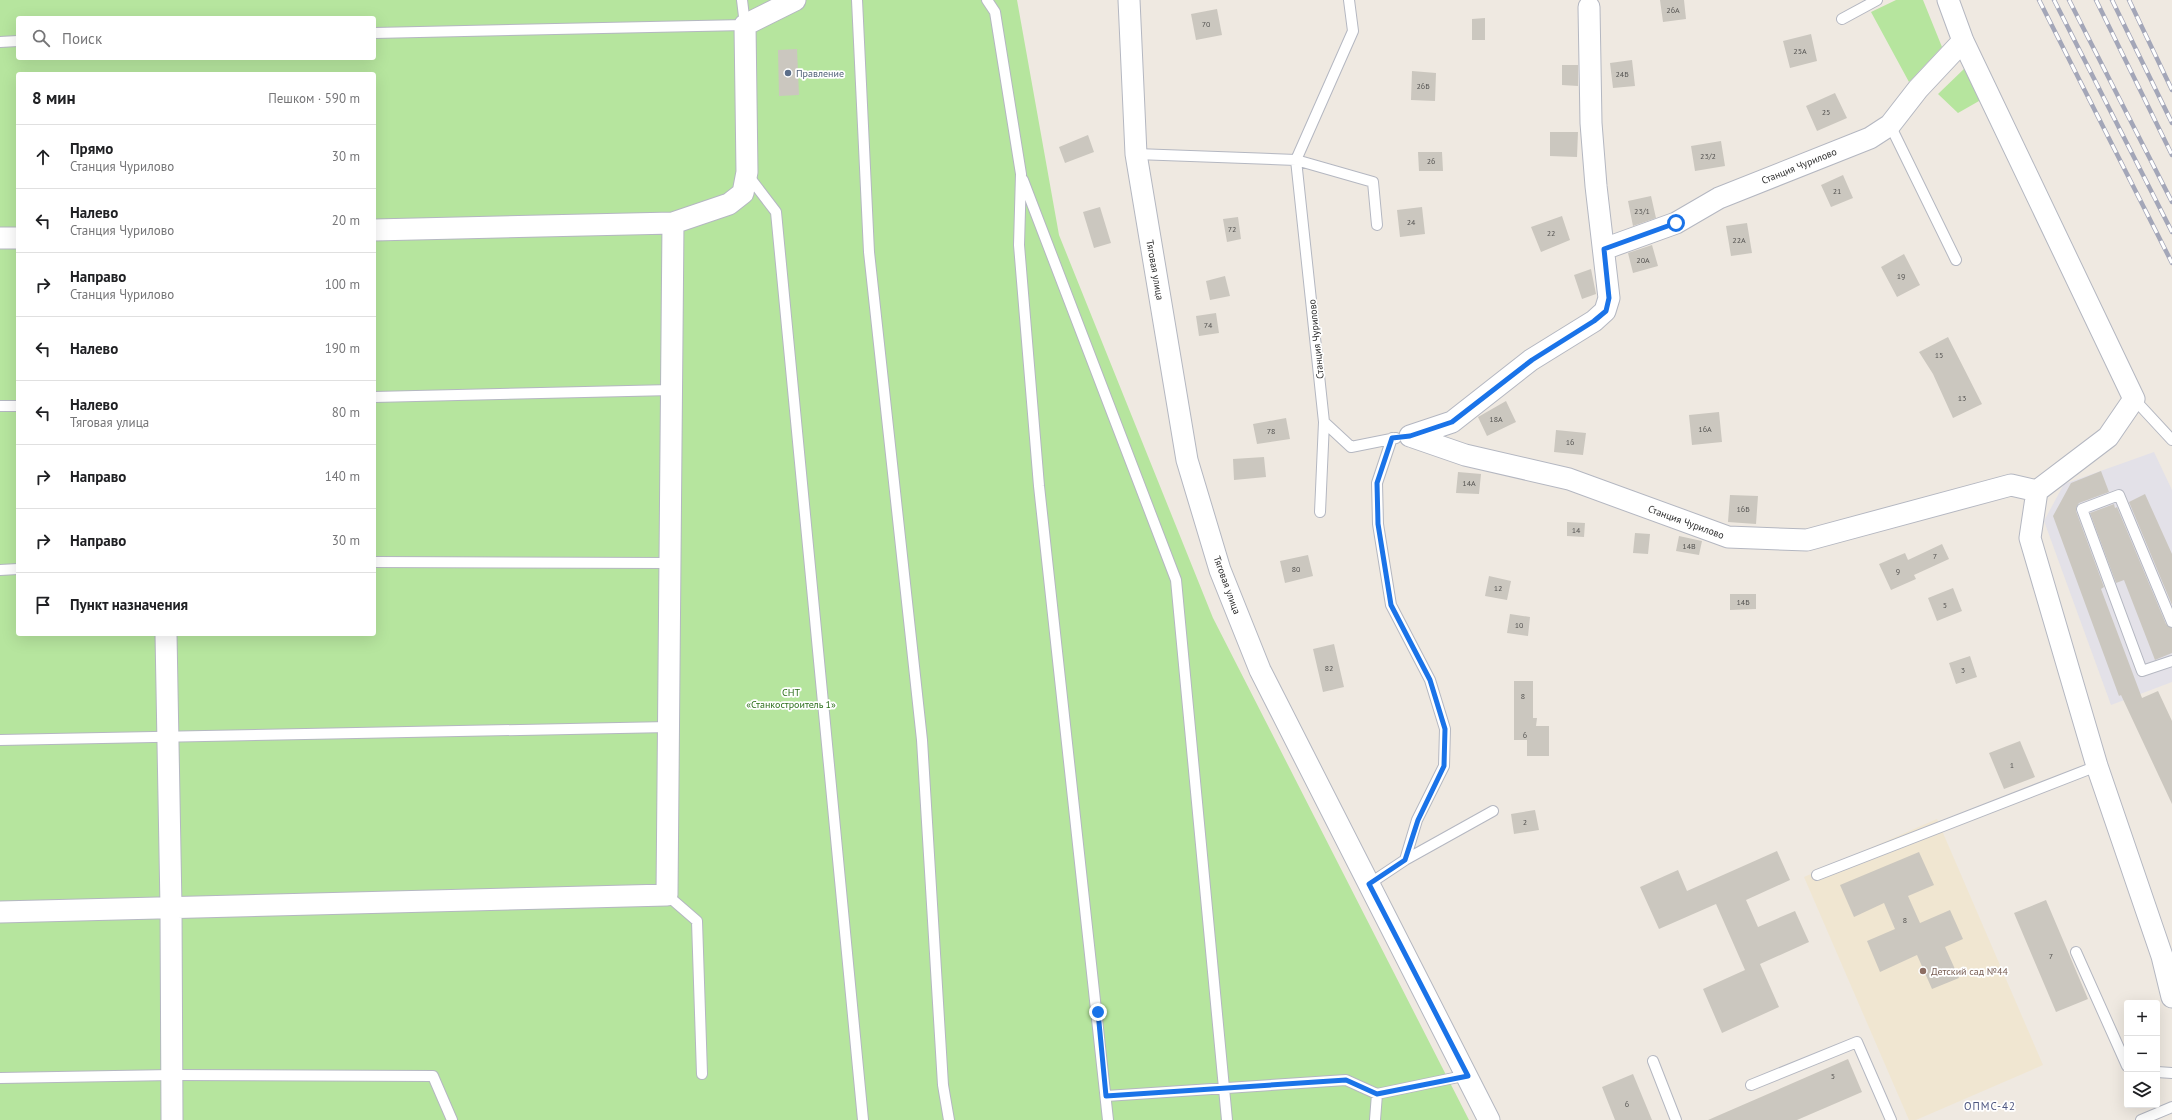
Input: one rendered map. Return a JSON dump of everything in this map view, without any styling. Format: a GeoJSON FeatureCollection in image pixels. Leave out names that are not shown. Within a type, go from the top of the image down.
{"type":"FeatureCollection","features":[{"type":"Feature","properties":{"kind":"street"},"geometry":{"type":"LineString","coordinates":[[376,230],[673,223],[729,204],[743,193],[746,172],[745,25],[795,0]]}},
{"type":"Feature","properties":{"kind":"street","name":"Тяговая улица"},"geometry":{"type":"LineString","coordinates":[[1129,0],[1136,154],[1187,460],[1220,570],[1260,670],[1468,1076],[1489,1120]]}},
{"type":"Feature","properties":{"kind":"street"},"geometry":{"type":"LineString","coordinates":[[1948,0],[1963,41],[2134,400],[2108,437],[2037,491],[2030,538],[2097,766],[2162,956],[2172,996]]}},
{"type":"Feature","properties":{"kind":"street"},"geometry":{"type":"LineString","coordinates":[[1401,437],[1452,422],[1532,360],[1594,321],[1606,311],[1609,298],[1596,186],[1591,123],[1589,8]]}},
{"type":"Feature","properties":{"kind":"street","name":"Станция Чурилово"},"geometry":{"type":"LineString","coordinates":[[1604,249],[1676,223],[1719,198],[1870,138],[1890,125],[1918,89],[1963,41]]}},
{"type":"Feature","properties":{"kind":"street"},"geometry":{"type":"LineString","coordinates":[[0,912],[667,895],[673,223]]}},
{"type":"Feature","properties":{"kind":"street"},"geometry":{"type":"LineString","coordinates":[[0,238],[16,238]]}},
{"type":"Feature","properties":{"kind":"street","name":"Станция Чурилово"},"geometry":{"type":"LineString","coordinates":[[1401,437],[1465,455],[1569,479],[1728,537],[1807,540],[2011,485],[2037,491]]}},
{"type":"Feature","properties":{"kind":"street"},"geometry":{"type":"LineString","coordinates":[[166,636],[171,907],[172,1120]]}},
{"type":"Feature","properties":{"kind":"lane"},"geometry":{"type":"LineString","coordinates":[[376,33],[745,25],[742,0]]}},
{"type":"Feature","properties":{"kind":"lane"},"geometry":{"type":"LineString","coordinates":[[857,0],[869,252],[922,740],[943,1085],[949,1120]]}},
{"type":"Feature","properties":{"kind":"lane"},"geometry":{"type":"LineString","coordinates":[[987,0],[995,12],[1021,174],[1019,245],[1040,486],[1108,1120]]}},
{"type":"Feature","properties":{"kind":"lane"},"geometry":{"type":"LineString","coordinates":[[1296,160],[1353,32],[1349,0]]}},
{"type":"Feature","properties":{"kind":"lane"},"geometry":{"type":"LineString","coordinates":[[1842,19],[1878,0]]}},
{"type":"Feature","properties":{"kind":"lane"},"geometry":{"type":"LineString","coordinates":[[0,42],[16,41]]}},
{"type":"Feature","properties":{"kind":"lane"},"geometry":{"type":"LineString","coordinates":[[1890,125],[1956,260]]}},
{"type":"Feature","properties":{"kind":"lane"},"geometry":{"type":"LineString","coordinates":[[1136,154],[1296,160],[1373,182],[1377,225]]}},
{"type":"Feature","properties":{"kind":"lane","name":"Станция Чурилово"},"geometry":{"type":"LineString","coordinates":[[1296,160],[1324,422],[1320,512]]}},
{"type":"Feature","properties":{"kind":"lane"},"geometry":{"type":"LineString","coordinates":[[746,172],[776,212],[863,1120]]}},
{"type":"Feature","properties":{"kind":"lane"},"geometry":{"type":"LineString","coordinates":[[1021,174],[1176,580],[1228,1120]]}},
{"type":"Feature","properties":{"kind":"lane"},"geometry":{"type":"LineString","coordinates":[[376,397],[672,390]]}},
{"type":"Feature","properties":{"kind":"lane"},"geometry":{"type":"LineString","coordinates":[[2134,400],[2172,440]]}},
{"type":"Feature","properties":{"kind":"lane"},"geometry":{"type":"LineString","coordinates":[[0,406],[16,406]]}},
{"type":"Feature","properties":{"kind":"lane"},"geometry":{"type":"LineString","coordinates":[[1324,422],[1350,447],[1401,437]]}},
{"type":"Feature","properties":{"kind":"lane"},"geometry":{"type":"LineString","coordinates":[[1401,437],[1377,483],[1378,524],[1391,605],[1430,680],[1445,729],[1444,766],[1418,820],[1405,860]]}},
{"type":"Feature","properties":{"kind":"lane"},"geometry":{"type":"LineString","coordinates":[[2172,622],[2119,495],[2082,509],[2142,670],[2172,662]]}},
{"type":"Feature","properties":{"kind":"lane"},"geometry":{"type":"LineString","coordinates":[[376,562],[670,563]]}},
{"type":"Feature","properties":{"kind":"lane"},"geometry":{"type":"LineString","coordinates":[[0,570],[16,569]]}},
{"type":"Feature","properties":{"kind":"lane"},"geometry":{"type":"LineString","coordinates":[[0,740],[669,727]]}},
{"type":"Feature","properties":{"kind":"lane"},"geometry":{"type":"LineString","coordinates":[[1817,875],[2097,766]]}},
{"type":"Feature","properties":{"kind":"lane"},"geometry":{"type":"LineString","coordinates":[[1369,884],[1405,860],[1492,811]]}},
{"type":"Feature","properties":{"kind":"lane"},"geometry":{"type":"LineString","coordinates":[[667,895],[697,921],[702,1074]]}},
{"type":"Feature","properties":{"kind":"lane"},"geometry":{"type":"LineString","coordinates":[[2076,952],[2124,1059]]}},
{"type":"Feature","properties":{"kind":"lane"},"geometry":{"type":"LineString","coordinates":[[1751,1085],[1857,1042],[1891,1120]]}},
{"type":"Feature","properties":{"kind":"lane"},"geometry":{"type":"LineString","coordinates":[[1653,1061],[1676,1120]]}},
{"type":"Feature","properties":{"kind":"lane"},"geometry":{"type":"LineString","coordinates":[[2160,1072],[2172,1073]]}},
{"type":"Feature","properties":{"kind":"lane"},"geometry":{"type":"LineString","coordinates":[[0,1078],[172,1075],[434,1076],[452,1120]]}},
{"type":"Feature","properties":{"kind":"lane"},"geometry":{"type":"LineString","coordinates":[[1106,1096],[1346,1080],[1377,1094],[1468,1076]]}},
{"type":"Feature","properties":{"kind":"lane"},"geometry":{"type":"LineString","coordinates":[[1375,1120],[1377,1094]]}},
{"type":"Feature","properties":{"kind":"lane"},"geometry":{"type":"LineString","coordinates":[[2141,1120],[2172,1107]]}},
{"type":"Feature","properties":{"kind":"shaded area"},"geometry":{"type":"Polygon","coordinates":[[[2154,452],[2172,490],[2172,682],[2111,705],[2044,521],[2064,484],[2154,452]]]}},
{"type":"Feature","properties":{"kind":"shaded area","name":"Детский сад №44"},"geometry":{"type":"Polygon","coordinates":[[[1937,819],[2043,1065],[1916,1120],[1909,1120],[1804,877],[1937,819]]]}},
{"type":"Feature","properties":{"kind":"green space","name":"СНТ «Станкостроитель 1»"},"geometry":{"type":"Polygon","coordinates":[[[0,0],[1017,0],[1059,235],[1213,618],[1469,1120],[0,1120],[0,0]]]}},
{"type":"Feature","properties":{"kind":"green space"},"geometry":{"type":"Polygon","coordinates":[[[1896,0],[1923,0],[1942,47],[1909,82],[1871,12],[1896,0]]]}},
{"type":"Feature","properties":{"kind":"green space"},"geometry":{"type":"Polygon","coordinates":[[[1965,68],[1986,97],[1958,113],[1938,94],[1965,68]]]}},
{"type":"Feature","properties":{"kind":"building"},"geometry":{"type":"Polygon","coordinates":[[[1660,0],[1684,0],[1686,19],[1663,22],[1660,0]]]}},
{"type":"Feature","properties":{"kind":"building"},"geometry":{"type":"Polygon","coordinates":[[[1217,9],[1222,35],[1196,40],[1191,14],[1217,9]]]}},
{"type":"Feature","properties":{"kind":"building"},"geometry":{"type":"Polygon","coordinates":[[[1485,18],[1485,40],[1472,40],[1472,19],[1485,18]]]}},
{"type":"Feature","properties":{"kind":"building"},"geometry":{"type":"Polygon","coordinates":[[[1811,34],[1817,61],[1790,68],[1783,41],[1811,34]]]}},
{"type":"Feature","properties":{"kind":"building","name":"Правление"},"geometry":{"type":"Polygon","coordinates":[[[797,49],[799,95],[779,96],[778,50],[797,49]]]}},
{"type":"Feature","properties":{"kind":"building"},"geometry":{"type":"Polygon","coordinates":[[[1632,60],[1635,86],[1613,88],[1610,63],[1632,60]]]}},
{"type":"Feature","properties":{"kind":"building"},"geometry":{"type":"Polygon","coordinates":[[[1562,65],[1578,65],[1578,86],[1562,85],[1562,65]]]}},
{"type":"Feature","properties":{"kind":"building"},"geometry":{"type":"Polygon","coordinates":[[[1412,71],[1436,73],[1435,101],[1411,100],[1412,71]]]}},
{"type":"Feature","properties":{"kind":"building"},"geometry":{"type":"Polygon","coordinates":[[[1835,93],[1847,118],[1817,131],[1806,106],[1835,93]]]}},
{"type":"Feature","properties":{"kind":"building"},"geometry":{"type":"Polygon","coordinates":[[[1550,132],[1578,132],[1577,157],[1550,156],[1550,132]]]}},
{"type":"Feature","properties":{"kind":"building"},"geometry":{"type":"Polygon","coordinates":[[[1088,135],[1094,152],[1065,163],[1059,147],[1088,135]]]}},
{"type":"Feature","properties":{"kind":"building"},"geometry":{"type":"Polygon","coordinates":[[[1721,141],[1725,166],[1695,171],[1691,146],[1721,141]]]}},
{"type":"Feature","properties":{"kind":"building"},"geometry":{"type":"Polygon","coordinates":[[[1418,152],[1442,152],[1443,171],[1419,171],[1418,152]]]}},
{"type":"Feature","properties":{"kind":"building"},"geometry":{"type":"Polygon","coordinates":[[[1843,175],[1853,198],[1831,207],[1821,185],[1843,175]]]}},
{"type":"Feature","properties":{"kind":"building"},"geometry":{"type":"Polygon","coordinates":[[[1651,196],[1656,218],[1633,226],[1628,201],[1651,196]]]}},
{"type":"Feature","properties":{"kind":"building"},"geometry":{"type":"Polygon","coordinates":[[[1100,207],[1111,243],[1094,248],[1083,212],[1100,207]]]}},
{"type":"Feature","properties":{"kind":"building"},"geometry":{"type":"Polygon","coordinates":[[[1422,207],[1425,234],[1400,237],[1397,210],[1422,207]]]}},
{"type":"Feature","properties":{"kind":"building"},"geometry":{"type":"Polygon","coordinates":[[[1562,216],[1570,240],[1541,252],[1531,227],[1562,216]]]}},
{"type":"Feature","properties":{"kind":"building"},"geometry":{"type":"Polygon","coordinates":[[[1238,217],[1241,239],[1227,242],[1223,219],[1238,217]]]}},
{"type":"Feature","properties":{"kind":"building"},"geometry":{"type":"Polygon","coordinates":[[[1747,223],[1752,253],[1731,256],[1726,226],[1747,223]]]}},
{"type":"Feature","properties":{"kind":"building"},"geometry":{"type":"Polygon","coordinates":[[[1652,245],[1658,266],[1633,273],[1628,253],[1652,245]]]}},
{"type":"Feature","properties":{"kind":"building"},"geometry":{"type":"Polygon","coordinates":[[[1904,254],[1920,285],[1897,297],[1881,267],[1904,254]]]}},
{"type":"Feature","properties":{"kind":"building"},"geometry":{"type":"Polygon","coordinates":[[[1591,269],[1596,294],[1582,299],[1574,275],[1591,269]]]}},
{"type":"Feature","properties":{"kind":"building"},"geometry":{"type":"Polygon","coordinates":[[[1225,276],[1230,296],[1210,300],[1206,281],[1225,276]]]}},
{"type":"Feature","properties":{"kind":"building"},"geometry":{"type":"Polygon","coordinates":[[[1216,313],[1219,333],[1199,336],[1196,316],[1216,313]]]}},
{"type":"Feature","properties":{"kind":"building"},"geometry":{"type":"Polygon","coordinates":[[[1948,337],[1982,404],[1953,418],[1933,374],[1919,352],[1948,337]]]}},
{"type":"Feature","properties":{"kind":"building"},"geometry":{"type":"Polygon","coordinates":[[[1506,401],[1516,422],[1487,436],[1478,417],[1506,401]]]}},
{"type":"Feature","properties":{"kind":"building"},"geometry":{"type":"Polygon","coordinates":[[[1719,412],[1722,442],[1692,445],[1689,415],[1719,412]]]}},
{"type":"Feature","properties":{"kind":"building"},"geometry":{"type":"Polygon","coordinates":[[[1286,418],[1290,439],[1257,444],[1253,424],[1286,418]]]}},
{"type":"Feature","properties":{"kind":"building"},"geometry":{"type":"Polygon","coordinates":[[[1556,430],[1586,433],[1583,455],[1554,452],[1556,430]]]}},
{"type":"Feature","properties":{"kind":"building"},"geometry":{"type":"Polygon","coordinates":[[[1264,457],[1266,477],[1234,480],[1233,459],[1264,457]]]}},
{"type":"Feature","properties":{"kind":"building"},"geometry":{"type":"Polygon","coordinates":[[[2101,471],[2109,492],[2079,503],[2076,511],[2104,587],[2101,589],[2142,698],[2158,691],[2172,721],[2172,804],[2121,695],[2119,696],[2053,516],[2071,483],[2101,471]]]}},
{"type":"Feature","properties":{"kind":"building"},"geometry":{"type":"Polygon","coordinates":[[[1458,472],[1481,474],[1479,494],[1456,493],[1458,472]]]}},
{"type":"Feature","properties":{"kind":"building"},"geometry":{"type":"Polygon","coordinates":[[[2145,494],[2172,554],[2172,605],[2129,502],[2145,494]]]}},
{"type":"Feature","properties":{"kind":"building"},"geometry":{"type":"Polygon","coordinates":[[[1730,495],[1758,496],[1756,524],[1728,522],[1730,495]]]}},
{"type":"Feature","properties":{"kind":"building"},"geometry":{"type":"Polygon","coordinates":[[[2114,504],[2115,508],[2117,507],[2166,624],[2172,628],[2172,653],[2155,660],[2124,580],[2116,583],[2090,513],[2114,504]]]}},
{"type":"Feature","properties":{"kind":"building"},"geometry":{"type":"Polygon","coordinates":[[[1567,522],[1585,523],[1584,537],[1567,536],[1567,522]]]}},
{"type":"Feature","properties":{"kind":"building"},"geometry":{"type":"Polygon","coordinates":[[[1635,533],[1650,534],[1648,554],[1633,553],[1635,533]]]}},
{"type":"Feature","properties":{"kind":"building"},"geometry":{"type":"Polygon","coordinates":[[[1679,536],[1702,541],[1699,555],[1676,551],[1679,536]]]}},
{"type":"Feature","properties":{"kind":"building"},"geometry":{"type":"Polygon","coordinates":[[[1942,544],[1949,559],[1914,575],[1916,579],[1891,590],[1879,564],[1905,553],[1908,560],[1942,544]]]}},
{"type":"Feature","properties":{"kind":"building"},"geometry":{"type":"Polygon","coordinates":[[[1308,555],[1313,576],[1285,583],[1280,561],[1308,555]]]}},
{"type":"Feature","properties":{"kind":"building"},"geometry":{"type":"Polygon","coordinates":[[[1489,576],[1511,581],[1507,600],[1485,596],[1489,576]]]}},
{"type":"Feature","properties":{"kind":"building"},"geometry":{"type":"Polygon","coordinates":[[[1953,588],[1962,611],[1937,621],[1928,598],[1953,588]]]}},
{"type":"Feature","properties":{"kind":"building"},"geometry":{"type":"Polygon","coordinates":[[[1730,594],[1756,594],[1756,609],[1730,610],[1730,594]]]}},
{"type":"Feature","properties":{"kind":"building"},"geometry":{"type":"Polygon","coordinates":[[[1510,614],[1530,617],[1528,636],[1507,633],[1510,614]]]}},
{"type":"Feature","properties":{"kind":"building"},"geometry":{"type":"Polygon","coordinates":[[[1334,644],[1344,687],[1323,692],[1313,649],[1334,644]]]}},
{"type":"Feature","properties":{"kind":"building"},"geometry":{"type":"Polygon","coordinates":[[[1970,656],[1977,677],[1956,684],[1949,663],[1970,656]]]}},
{"type":"Feature","properties":{"kind":"building"},"geometry":{"type":"Polygon","coordinates":[[[1514,681],[1533,681],[1533,718],[1537,718],[1536,726],[1549,726],[1549,756],[1527,756],[1527,740],[1514,740],[1514,681]]]}},
{"type":"Feature","properties":{"kind":"building"},"geometry":{"type":"Polygon","coordinates":[[[2020,741],[2035,777],[2004,789],[1989,753],[2020,741]]]}},
{"type":"Feature","properties":{"kind":"building"},"geometry":{"type":"Polygon","coordinates":[[[1535,810],[1539,830],[1514,834],[1511,814],[1535,810]]]}},
{"type":"Feature","properties":{"kind":"building"},"geometry":{"type":"Polygon","coordinates":[[[1777,851],[1790,880],[1746,900],[1758,927],[1795,911],[1809,942],[1760,964],[1779,1007],[1722,1033],[1703,989],[1745,970],[1716,904],[1659,929],[1640,887],[1678,870],[1687,891],[1777,851]]]}},
{"type":"Feature","properties":{"kind":"building"},"geometry":{"type":"Polygon","coordinates":[[[1919,852],[1934,885],[1908,896],[1920,923],[1950,910],[1963,939],[1945,947],[1959,978],[1932,989],[1917,955],[1880,972],[1867,941],[1895,929],[1884,903],[1854,917],[1840,885],[1919,852]]]}},
{"type":"Feature","properties":{"kind":"building"},"geometry":{"type":"Polygon","coordinates":[[[2046,900],[2088,999],[2056,1012],[2014,913],[2046,900]]]}},
{"type":"Feature","properties":{"kind":"building"},"geometry":{"type":"Polygon","coordinates":[[[1848,1059],[1862,1092],[1797,1120],[1708,1120],[1848,1059]]]}},
{"type":"Feature","properties":{"kind":"building"},"geometry":{"type":"Polygon","coordinates":[[[1633,1074],[1652,1120],[1615,1120],[1602,1087],[1633,1074]]]}},
{"type":"Feature","properties":{"kind":"railway"},"geometry":{"type":"LineString","coordinates":[[2039,0],[2172,263]]}},
{"type":"Feature","properties":{"kind":"railway"},"geometry":{"type":"LineString","coordinates":[[2054,0],[2172,232]]}},
{"type":"Feature","properties":{"kind":"railway"},"geometry":{"type":"LineString","coordinates":[[2069,0],[2172,202]]}},
{"type":"Feature","properties":{"kind":"railway"},"geometry":{"type":"LineString","coordinates":[[2096,0],[2172,155]]}},
{"type":"Feature","properties":{"kind":"railway"},"geometry":{"type":"LineString","coordinates":[[2112,0],[2172,123]]}},
{"type":"Feature","properties":{"kind":"railway"},"geometry":{"type":"LineString","coordinates":[[2129,0],[2172,90]]}},
{"type":"Feature","properties":{"kind":"place","name":"Правление"},"geometry":{"type":"Point","coordinates":[788,73]}},
{"type":"Feature","properties":{"kind":"place","name":"Детский сад №44"},"geometry":{"type":"Point","coordinates":[1923,971]}},
{"type":"Feature","properties":{"kind":"district","name":"ОПМС-42"},"geometry":{"type":"Point","coordinates":[1990,1106]}},
{"type":"Feature","properties":{"kind":"route"},"geometry":{"type":"LineString","coordinates":[[1098,1012],[1106,1096],[1346,1080],[1377,1094],[1468,1076],[1369,884],[1405,860],[1418,820],[1444,766],[1445,729],[1430,680],[1391,605],[1378,524],[1377,483],[1392,438],[1410,436],[1452,422],[1532,360],[1594,321],[1606,311],[1609,298],[1604,249],[1676,223]]}}]}
